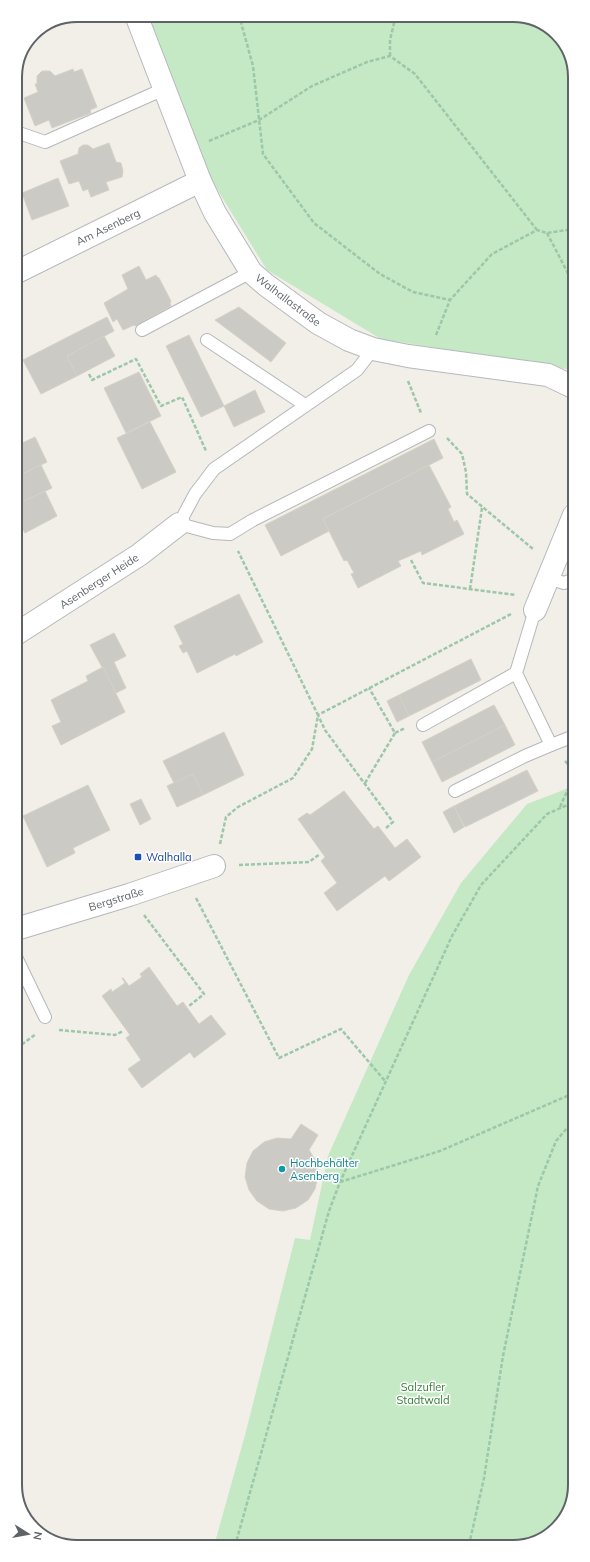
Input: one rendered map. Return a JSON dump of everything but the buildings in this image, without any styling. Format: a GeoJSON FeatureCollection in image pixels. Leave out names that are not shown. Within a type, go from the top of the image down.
{"type":"FeatureCollection","features":[{"type":"Feature","properties":{"kind":"street","name":"Walhallastraße"},"geometry":{"type":"LineString","coordinates":[[139,22],[200,181],[215,213],[251,272],[266,285],[318,323],[349,340],[373,349],[417,357],[548,374],[568,384]]}},
{"type":"Feature","properties":{"kind":"street","name":"Am Asenberg"},"geometry":{"type":"LineString","coordinates":[[22,270],[200,181]]}},
{"type":"Feature","properties":{"kind":"street","name":"Asenberger Heide"},"geometry":{"type":"LineString","coordinates":[[22,630],[139,556],[179,524]]}},
{"type":"Feature","properties":{"kind":"street"},"geometry":{"type":"LineString","coordinates":[[541,595],[568,530]]}},
{"type":"Feature","properties":{"kind":"street","name":"Bergstraße"},"geometry":{"type":"LineString","coordinates":[[22,926],[130,895],[214,866]]}},
{"type":"Feature","properties":{"kind":"lane"},"geometry":{"type":"LineString","coordinates":[[22,134],[46,142],[164,89]]}},
{"type":"Feature","properties":{"kind":"lane"},"geometry":{"type":"LineString","coordinates":[[142,330],[251,272]]}},
{"type":"Feature","properties":{"kind":"lane"},"geometry":{"type":"LineString","coordinates":[[207,340],[305,405]]}},
{"type":"Feature","properties":{"kind":"lane"},"geometry":{"type":"LineString","coordinates":[[373,349],[357,370],[214,469],[195,494],[179,524],[213,533],[230,534],[253,520],[429,431]]}},
{"type":"Feature","properties":{"kind":"lane"},"geometry":{"type":"LineString","coordinates":[[423,725],[516,674],[541,595],[568,581]]}},
{"type":"Feature","properties":{"kind":"lane"},"geometry":{"type":"LineString","coordinates":[[516,674],[551,745]]}},
{"type":"Feature","properties":{"kind":"lane"},"geometry":{"type":"LineString","coordinates":[[455,791],[524,756],[568,738]]}},
{"type":"Feature","properties":{"kind":"lane"},"geometry":{"type":"LineString","coordinates":[[22,969],[45,1017]]}},
{"type":"Feature","properties":{"kind":"path"},"geometry":{"type":"LineString","coordinates":[[241,22],[253,66],[263,154],[314,223],[380,274],[413,292],[450,300]]}},
{"type":"Feature","properties":{"kind":"path"},"geometry":{"type":"LineString","coordinates":[[390,56],[390,40],[394,22]]}},
{"type":"Feature","properties":{"kind":"path"},"geometry":{"type":"LineString","coordinates":[[188,149],[258,120],[312,86],[367,62],[390,56]]}},
{"type":"Feature","properties":{"kind":"path"},"geometry":{"type":"LineString","coordinates":[[390,56],[415,74],[537,230],[546,234],[568,230]]}},
{"type":"Feature","properties":{"kind":"path"},"geometry":{"type":"LineString","coordinates":[[537,230],[492,254],[450,300],[417,357],[408,382],[429,431],[446,436],[462,454],[466,472],[467,494],[534,550],[557,558]]}},
{"type":"Feature","properties":{"kind":"path"},"geometry":{"type":"LineString","coordinates":[[546,234],[568,274]]}},
{"type":"Feature","properties":{"kind":"path"},"geometry":{"type":"LineString","coordinates":[[89,374],[92,380],[136,359],[161,406],[182,397],[214,469]]}},
{"type":"Feature","properties":{"kind":"path"},"geometry":{"type":"LineString","coordinates":[[470,589],[482,507]]}},
{"type":"Feature","properties":{"kind":"path"},"geometry":{"type":"LineString","coordinates":[[230,534],[325,730],[393,822],[386,828]]}},
{"type":"Feature","properties":{"kind":"path"},"geometry":{"type":"LineString","coordinates":[[411,560],[423,584],[541,595]]}},
{"type":"Feature","properties":{"kind":"path"},"geometry":{"type":"LineString","coordinates":[[318,715],[525,606],[541,595]]}},
{"type":"Feature","properties":{"kind":"path"},"geometry":{"type":"LineString","coordinates":[[365,783],[395,733],[369,688]]}},
{"type":"Feature","properties":{"kind":"path"},"geometry":{"type":"LineString","coordinates":[[318,715],[312,749],[293,778],[238,807],[226,817],[214,866],[309,862],[320,854]]}},
{"type":"Feature","properties":{"kind":"path"},"geometry":{"type":"LineString","coordinates":[[560,808],[568,790]]}},
{"type":"Feature","properties":{"kind":"path"},"geometry":{"type":"LineString","coordinates":[[237,1540],[323,1234],[340,1182],[385,1081],[452,936],[481,885],[547,814],[568,805]]}},
{"type":"Feature","properties":{"kind":"path"},"geometry":{"type":"LineString","coordinates":[[185,876],[279,1058],[341,1029],[385,1081]]}},
{"type":"Feature","properties":{"kind":"path"},"geometry":{"type":"LineString","coordinates":[[147,920],[204,994],[189,1006]]}},
{"type":"Feature","properties":{"kind":"path"},"geometry":{"type":"LineString","coordinates":[[45,1017],[49,1029]]}},
{"type":"Feature","properties":{"kind":"path"},"geometry":{"type":"LineString","coordinates":[[22,1044],[36,1034],[49,1029],[115,1034],[123,1031]]}},
{"type":"Feature","properties":{"kind":"path"},"geometry":{"type":"LineString","coordinates":[[340,1182],[440,1151],[568,1095]]}},
{"type":"Feature","properties":{"kind":"path"},"geometry":{"type":"LineString","coordinates":[[470,1540],[484,1478],[503,1356],[538,1186],[556,1141],[568,1127]]}},
{"type":"Feature","properties":{"kind":"green space"},"geometry":{"type":"Polygon","coordinates":[[[150,22],[517,22],[541,29],[547,33],[559,46],[568,69],[568,369],[381,339],[267,270],[209,176],[150,22]]]}},
{"type":"Feature","properties":{"kind":"green space","name":"Salzufler Stadtwald"},"geometry":{"type":"Polygon","coordinates":[[[568,788],[568,1493],[561,1513],[557,1519],[544,1531],[521,1540],[216,1540],[245,1435],[295,1238],[310,1240],[328,1156],[409,975],[461,883],[527,804],[568,788]]]}},
{"type":"Feature","properties":{"kind":"place","name":"Walhalla"},"geometry":{"type":"Point","coordinates":[138,857]}},
{"type":"Feature","properties":{"kind":"place","name":"Hochbehälter Asenberg"},"geometry":{"type":"Point","coordinates":[282,1169]}}]}
